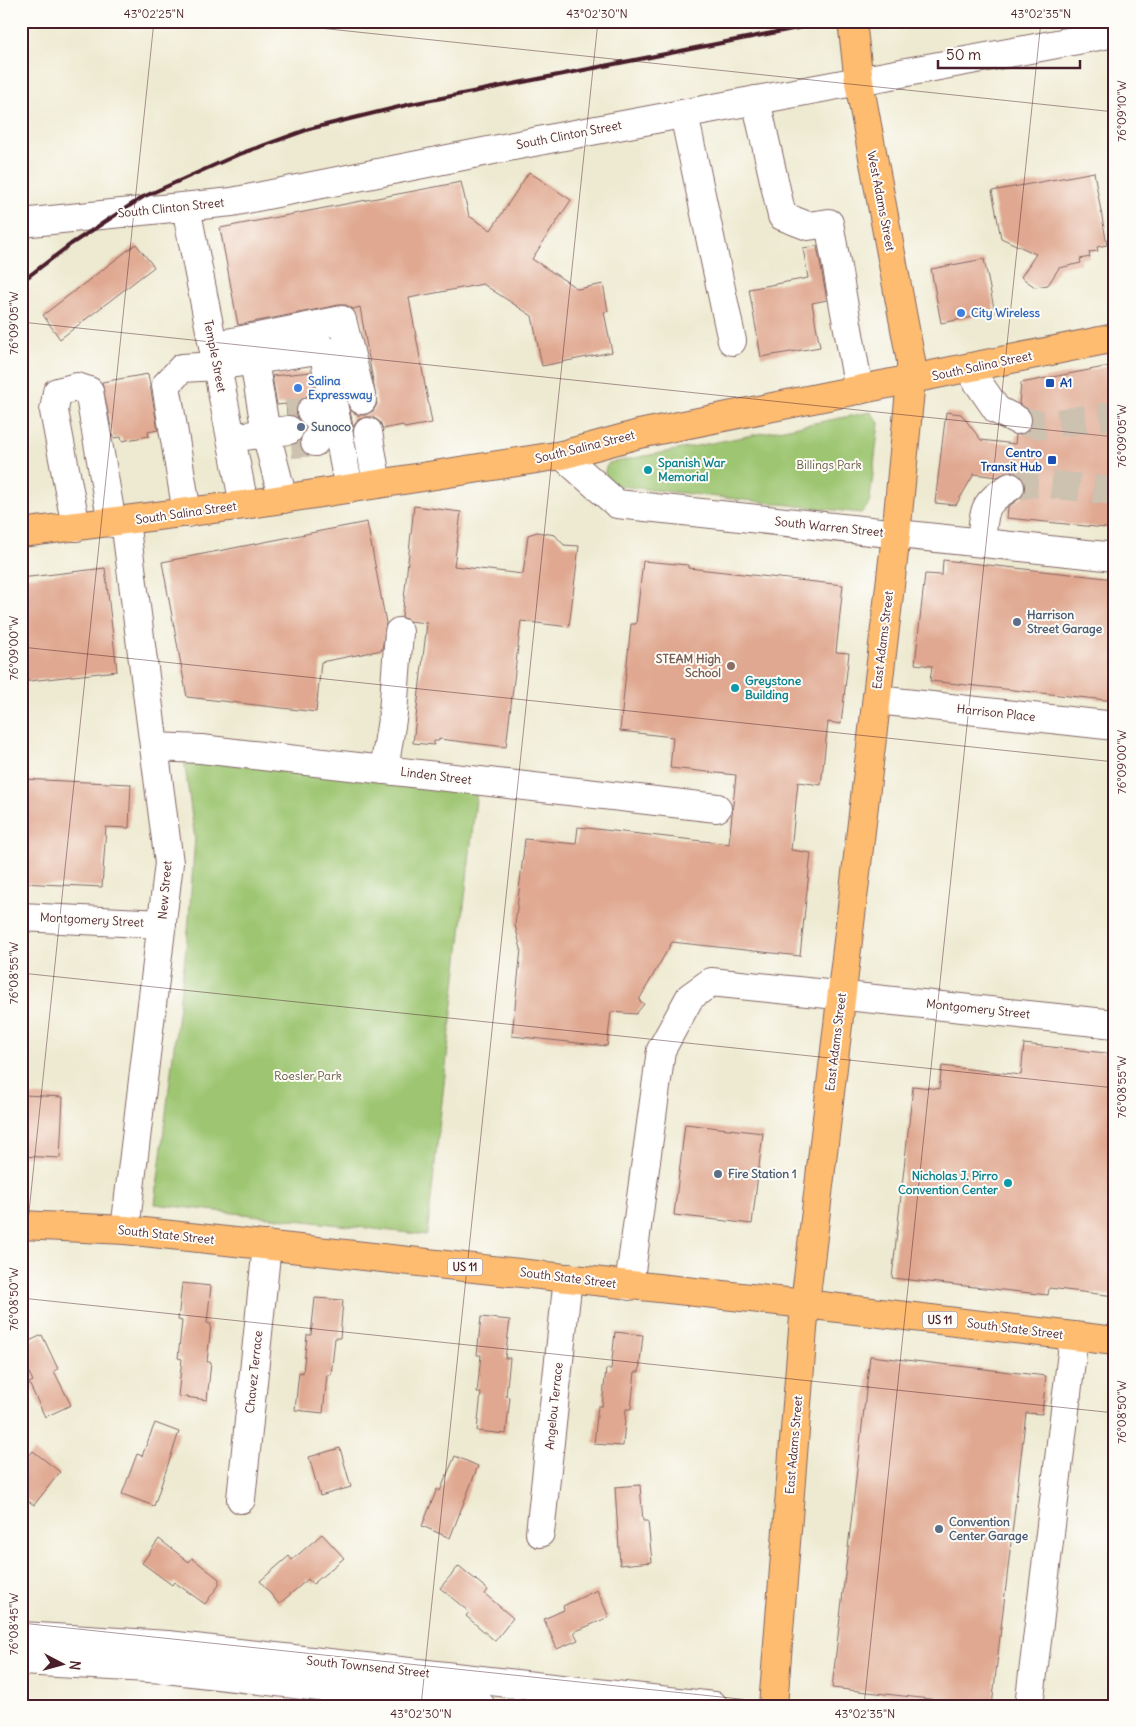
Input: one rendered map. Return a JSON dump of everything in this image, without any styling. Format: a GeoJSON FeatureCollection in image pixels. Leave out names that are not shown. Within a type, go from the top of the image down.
{"type":"FeatureCollection","features":[{"type":"Feature","properties":{"kind":"main road","name":"West Adams Street"},"geometry":{"type":"LineString","coordinates":[[852,21],[859,82],[911,361],[911,380]]}},
{"type":"Feature","properties":{"kind":"main road","name":"South Salina Street"},"geometry":{"type":"LineString","coordinates":[[21,533],[188,513],[562,456],[639,434],[1115,338]]}},
{"type":"Feature","properties":{"kind":"main road","name":"East Adams Street"},"geometry":{"type":"LineString","coordinates":[[773,1706],[805,1304],[896,535],[911,380]]}},
{"type":"Feature","properties":{"kind":"main road","name":"South State Street"},"geometry":{"type":"LineString","coordinates":[[21,1225],[125,1230],[267,1245],[805,1304],[1115,1341]]}},
{"type":"Feature","properties":{"kind":"street","name":"South Clinton Street"},"geometry":{"type":"LineString","coordinates":[[21,224],[232,202],[756,100],[1115,33]]}},
{"type":"Feature","properties":{"kind":"street"},"geometry":{"type":"LineString","coordinates":[[756,100],[782,216],[808,226],[829,223],[859,390]]}},
{"type":"Feature","properties":{"kind":"street"},"geometry":{"type":"LineString","coordinates":[[684,114],[732,341]]}},
{"type":"Feature","properties":{"kind":"street","name":"Temple Street"},"geometry":{"type":"LineString","coordinates":[[186,207],[244,505]]}},
{"type":"Feature","properties":{"kind":"street"},"geometry":{"type":"LineString","coordinates":[[188,513],[166,385],[182,368],[215,356],[342,320],[362,400]]}},
{"type":"Feature","properties":{"kind":"street"},"geometry":{"type":"LineString","coordinates":[[215,356],[254,361],[323,349],[283,499]]}},
{"type":"Feature","properties":{"kind":"street"},"geometry":{"type":"LineString","coordinates":[[254,361],[301,428],[349,489]]}},
{"type":"Feature","properties":{"kind":"street"},"geometry":{"type":"LineString","coordinates":[[968,368],[997,410],[1017,420]]}},
{"type":"Feature","properties":{"kind":"street","name":"New Street"},"geometry":{"type":"LineString","coordinates":[[76,527],[54,411],[57,392],[77,387],[89,392],[119,522],[154,747],[169,863],[125,1230]]}},
{"type":"Feature","properties":{"kind":"street"},"geometry":{"type":"LineString","coordinates":[[231,438],[301,428]]}},
{"type":"Feature","properties":{"kind":"street"},"geometry":{"type":"LineString","coordinates":[[368,432],[377,484]]}},
{"type":"Feature","properties":{"kind":"street","name":"South Warren Street"},"geometry":{"type":"LineString","coordinates":[[562,456],[616,504],[896,535],[981,541],[1115,557]]}},
{"type":"Feature","properties":{"kind":"street"},"geometry":{"type":"LineString","coordinates":[[981,541],[985,507],[995,496],[1010,487]]}},
{"type":"Feature","properties":{"kind":"street"},"geometry":{"type":"LineString","coordinates":[[384,770],[393,713],[399,632]]}},
{"type":"Feature","properties":{"kind":"street","name":"Harrison Place"},"geometry":{"type":"LineString","coordinates":[[876,700],[1115,726]]}},
{"type":"Feature","properties":{"kind":"street","name":"Linden Street"},"geometry":{"type":"LineString","coordinates":[[154,747],[201,748],[717,808]]}},
{"type":"Feature","properties":{"kind":"street","name":"Montgomery Street"},"geometry":{"type":"LineString","coordinates":[[21,917],[162,924]]}},
{"type":"Feature","properties":{"kind":"street","name":"Montgomery Street"},"geometry":{"type":"LineString","coordinates":[[629,1286],[661,1050],[690,997],[711,982],[1115,1024]]}},
{"type":"Feature","properties":{"kind":"street","name":"Chavez Terrace"},"geometry":{"type":"LineString","coordinates":[[240,1499],[267,1245]]}},
{"type":"Feature","properties":{"kind":"street","name":"Angelou Terrace"},"geometry":{"type":"LineString","coordinates":[[540,1533],[568,1278]]}},
{"type":"Feature","properties":{"kind":"street"},"geometry":{"type":"LineString","coordinates":[[1029,1706],[1074,1336]]}},
{"type":"Feature","properties":{"kind":"street","name":"South Townsend Street"},"geometry":{"type":"LineString","coordinates":[[21,1636],[168,1645],[219,1663],[481,1706]]}},
{"type":"Feature","properties":{"kind":"street","name":"South Townsend Street"},"geometry":{"type":"LineString","coordinates":[[21,1661],[166,1669],[219,1663],[714,1706]]}},
{"type":"Feature","properties":{"kind":"green space","name":"Billings Park"},"geometry":{"type":"Polygon","coordinates":[[[871,412],[879,423],[870,499],[868,506],[861,513],[611,485],[605,474],[609,463],[871,412]]]}},
{"type":"Feature","properties":{"kind":"green space","name":"Roesler Park"},"geometry":{"type":"Polygon","coordinates":[[[184,759],[477,790],[427,1235],[155,1204],[188,931],[195,839],[184,759]]]}},
{"type":"Feature","properties":{"kind":"building"},"geometry":{"type":"Polygon","coordinates":[[[529,172],[571,200],[532,259],[578,289],[603,284],[608,311],[604,312],[612,352],[542,366],[532,316],[483,284],[409,298],[432,423],[404,428],[403,425],[383,429],[380,422],[373,417],[366,417],[358,420],[353,427],[350,410],[357,415],[365,415],[373,411],[377,404],[360,307],[353,309],[346,305],[339,305],[238,325],[220,228],[461,182],[469,216],[491,230],[529,172]]]}},
{"type":"Feature","properties":{"kind":"building"},"geometry":{"type":"Polygon","coordinates":[[[1094,172],[1107,245],[1097,247],[1098,251],[1089,252],[1090,257],[1080,259],[1081,263],[1059,268],[1048,285],[1035,287],[1021,277],[1036,254],[1001,238],[992,191],[1094,172]]]}},
{"type":"Feature","properties":{"kind":"building"},"geometry":{"type":"Polygon","coordinates":[[[136,244],[154,267],[60,339],[43,315],[136,244]]]}},
{"type":"Feature","properties":{"kind":"building"},"geometry":{"type":"Polygon","coordinates":[[[817,246],[827,300],[812,303],[820,347],[761,357],[749,289],[808,278],[803,248],[817,246]]]}},
{"type":"Feature","properties":{"kind":"building"},"geometry":{"type":"Polygon","coordinates":[[[984,259],[995,313],[941,323],[931,269],[984,259]]]}},
{"type":"Feature","properties":{"kind":"building","name":"Centro Transit Hub"},"geometry":{"type":"Polygon","coordinates":[[[1115,365],[1115,529],[1007,518],[1008,507],[1024,495],[1026,487],[1023,478],[1018,473],[1010,471],[997,477],[974,474],[956,505],[935,503],[946,412],[961,414],[981,440],[1015,444],[1016,435],[1026,433],[1031,427],[1033,420],[1030,411],[1019,404],[1021,383],[1115,365]]]}},
{"type":"Feature","properties":{"kind":"building","name":"Salina Expressway"},"geometry":{"type":"Polygon","coordinates":[[[311,372],[316,396],[308,396],[300,400],[296,406],[297,417],[287,415],[286,404],[277,405],[272,376],[311,372]]]}},
{"type":"Feature","properties":{"kind":"building"},"geometry":{"type":"Polygon","coordinates":[[[148,374],[158,430],[148,432],[149,436],[122,441],[121,437],[113,438],[102,382],[148,374]]]}},
{"type":"Feature","properties":{"kind":"building"},"geometry":{"type":"Polygon","coordinates":[[[414,506],[461,512],[454,566],[523,574],[528,535],[537,532],[555,535],[564,545],[579,546],[569,627],[521,621],[506,747],[439,739],[439,741],[434,741],[434,745],[413,743],[427,623],[409,621],[402,617],[414,506]]]}},
{"type":"Feature","properties":{"kind":"building"},"geometry":{"type":"Polygon","coordinates":[[[367,522],[386,623],[382,650],[321,662],[316,712],[187,697],[162,562],[367,522]]]}},
{"type":"Feature","properties":{"kind":"building","name":"Harrison Street Garage"},"geometry":{"type":"Polygon","coordinates":[[[943,560],[1115,579],[1115,701],[930,681],[932,666],[915,664],[925,574],[942,575],[943,560]]]}},
{"type":"Feature","properties":{"kind":"building"},"geometry":{"type":"Polygon","coordinates":[[[643,561],[688,565],[688,568],[843,585],[836,652],[849,653],[841,724],[828,722],[821,785],[798,782],[791,850],[811,853],[800,956],[672,942],[639,1000],[644,1004],[636,1014],[611,1012],[607,1046],[512,1036],[521,949],[515,925],[525,839],[576,844],[578,827],[729,844],[736,775],[670,768],[673,737],[620,731],[631,624],[636,624],[643,561]]]}},
{"type":"Feature","properties":{"kind":"building"},"geometry":{"type":"Polygon","coordinates":[[[105,568],[117,671],[21,682],[21,578],[105,568]]]}},
{"type":"Feature","properties":{"kind":"building"},"geometry":{"type":"Polygon","coordinates":[[[21,779],[131,784],[129,828],[106,827],[102,887],[21,883],[21,779]]]}},
{"type":"Feature","properties":{"kind":"building","name":"Nicholas J. Pirro Convention Center"},"geometry":{"type":"Polygon","coordinates":[[[1024,1044],[1115,1054],[1115,1296],[1049,1288],[1048,1295],[892,1278],[913,1086],[939,1089],[942,1066],[1021,1075],[1024,1044]]]}},
{"type":"Feature","properties":{"kind":"building"},"geometry":{"type":"Polygon","coordinates":[[[24,1095],[63,1097],[60,1158],[21,1156],[21,1111],[23,1111],[24,1095]]]}},
{"type":"Feature","properties":{"kind":"building","name":"Fire Station 1"},"geometry":{"type":"Polygon","coordinates":[[[685,1124],[763,1133],[752,1224],[674,1215],[685,1124]]]}},
{"type":"Feature","properties":{"kind":"building"},"geometry":{"type":"Polygon","coordinates":[[[182,1283],[211,1286],[207,1323],[211,1324],[207,1362],[211,1362],[207,1400],[178,1396],[182,1359],[178,1358],[182,1321],[178,1320],[182,1283]]]}},
{"type":"Feature","properties":{"kind":"building"},"geometry":{"type":"Polygon","coordinates":[[[315,1298],[343,1300],[340,1338],[335,1338],[331,1375],[327,1375],[323,1413],[295,1410],[299,1372],[303,1373],[307,1335],[311,1335],[315,1298]]]}},
{"type":"Feature","properties":{"kind":"building"},"geometry":{"type":"Polygon","coordinates":[[[481,1317],[510,1320],[505,1358],[510,1358],[506,1396],[510,1397],[506,1434],[477,1431],[481,1393],[477,1393],[481,1355],[477,1355],[481,1317]]]}},
{"type":"Feature","properties":{"kind":"building"},"geometry":{"type":"Polygon","coordinates":[[[615,1332],[643,1335],[639,1372],[635,1372],[631,1409],[626,1409],[623,1446],[594,1444],[598,1406],[602,1406],[606,1369],[611,1369],[615,1332]]]}},
{"type":"Feature","properties":{"kind":"building"},"geometry":{"type":"Polygon","coordinates":[[[42,1335],[58,1369],[54,1371],[71,1405],[45,1417],[29,1383],[33,1381],[21,1357],[21,1345],[42,1335]]]}},
{"type":"Feature","properties":{"kind":"building","name":"Convention Center Garage"},"geometry":{"type":"Polygon","coordinates":[[[870,1356],[1046,1376],[1042,1414],[1026,1413],[992,1706],[832,1688],[870,1356]]]}},
{"type":"Feature","properties":{"kind":"building"},"geometry":{"type":"Polygon","coordinates":[[[155,1423],[179,1432],[154,1506],[122,1494],[137,1454],[142,1456],[155,1423]]]}},
{"type":"Feature","properties":{"kind":"building"},"geometry":{"type":"Polygon","coordinates":[[[340,1448],[351,1487],[320,1496],[309,1457],[340,1448]]]}},
{"type":"Feature","properties":{"kind":"building"},"geometry":{"type":"Polygon","coordinates":[[[33,1451],[60,1472],[34,1505],[21,1496],[21,1466],[33,1451]]]}},
{"type":"Feature","properties":{"kind":"building"},"geometry":{"type":"Polygon","coordinates":[[[455,1456],[478,1466],[450,1538],[422,1526],[437,1489],[440,1491],[455,1456]]]}},
{"type":"Feature","properties":{"kind":"building"},"geometry":{"type":"Polygon","coordinates":[[[640,1485],[643,1521],[648,1521],[652,1562],[620,1565],[615,1487],[640,1485]]]}},
{"type":"Feature","properties":{"kind":"building"},"geometry":{"type":"Polygon","coordinates":[[[322,1534],[344,1558],[313,1584],[308,1579],[279,1604],[260,1581],[289,1556],[292,1560],[322,1534]]]}},
{"type":"Feature","properties":{"kind":"building"},"geometry":{"type":"Polygon","coordinates":[[[159,1539],[189,1562],[192,1558],[219,1579],[219,1585],[205,1604],[174,1582],[172,1585],[142,1563],[159,1539]]]}},
{"type":"Feature","properties":{"kind":"building"},"geometry":{"type":"Polygon","coordinates":[[[459,1566],[488,1590],[485,1594],[513,1618],[495,1641],[466,1616],[469,1612],[440,1588],[459,1566]]]}},
{"type":"Feature","properties":{"kind":"building"},"geometry":{"type":"Polygon","coordinates":[[[597,1590],[609,1617],[574,1632],[578,1640],[557,1649],[544,1619],[564,1610],[563,1606],[597,1590]]]}},
{"type":"Feature","properties":{"kind":"tunnel"},"geometry":{"type":"LineString","coordinates":[[287,414],[311,411]]}},
{"type":"Feature","properties":{"kind":"tunnel"},"geometry":{"type":"LineString","coordinates":[[1017,420],[1042,425],[1115,415]]}},
{"type":"Feature","properties":{"kind":"tunnel"},"geometry":{"type":"LineString","coordinates":[[291,444],[315,442]]}},
{"type":"Feature","properties":{"kind":"tunnel"},"geometry":{"type":"LineString","coordinates":[[1010,487],[1036,483],[1115,491]]}},
{"type":"Feature","properties":{"kind":"railway"},"geometry":{"type":"LineString","coordinates":[[21,282],[71,244],[143,197],[237,155],[309,129],[411,104],[833,21]]}},
{"type":"Feature","properties":{"kind":"place","name":"City Wireless"},"geometry":{"type":"Point","coordinates":[961,313]}},
{"type":"Feature","properties":{"kind":"place","name":"A1"},"geometry":{"type":"Point","coordinates":[1050,383]}},
{"type":"Feature","properties":{"kind":"place","name":"Salina Expressway"},"geometry":{"type":"Point","coordinates":[298,388]}},
{"type":"Feature","properties":{"kind":"place","name":"Sunoco"},"geometry":{"type":"Point","coordinates":[301,427]}},
{"type":"Feature","properties":{"kind":"place","name":"Centro Transit Hub"},"geometry":{"type":"Point","coordinates":[1052,460]}},
{"type":"Feature","properties":{"kind":"place","name":"Spanish War Memorial"},"geometry":{"type":"Point","coordinates":[648,470]}},
{"type":"Feature","properties":{"kind":"place","name":"Harrison Street Garage"},"geometry":{"type":"Point","coordinates":[1017,622]}},
{"type":"Feature","properties":{"kind":"place","name":"STEAM High School"},"geometry":{"type":"Point","coordinates":[731,666]}},
{"type":"Feature","properties":{"kind":"place","name":"Greystone Building"},"geometry":{"type":"Point","coordinates":[735,688]}},
{"type":"Feature","properties":{"kind":"place","name":"Fire Station 1"},"geometry":{"type":"Point","coordinates":[718,1174]}},
{"type":"Feature","properties":{"kind":"place","name":"Nicholas J. Pirro Convention Center"},"geometry":{"type":"Point","coordinates":[1008,1183]}},
{"type":"Feature","properties":{"kind":"place","name":"Convention Center Garage"},"geometry":{"type":"Point","coordinates":[939,1529]}}]}
